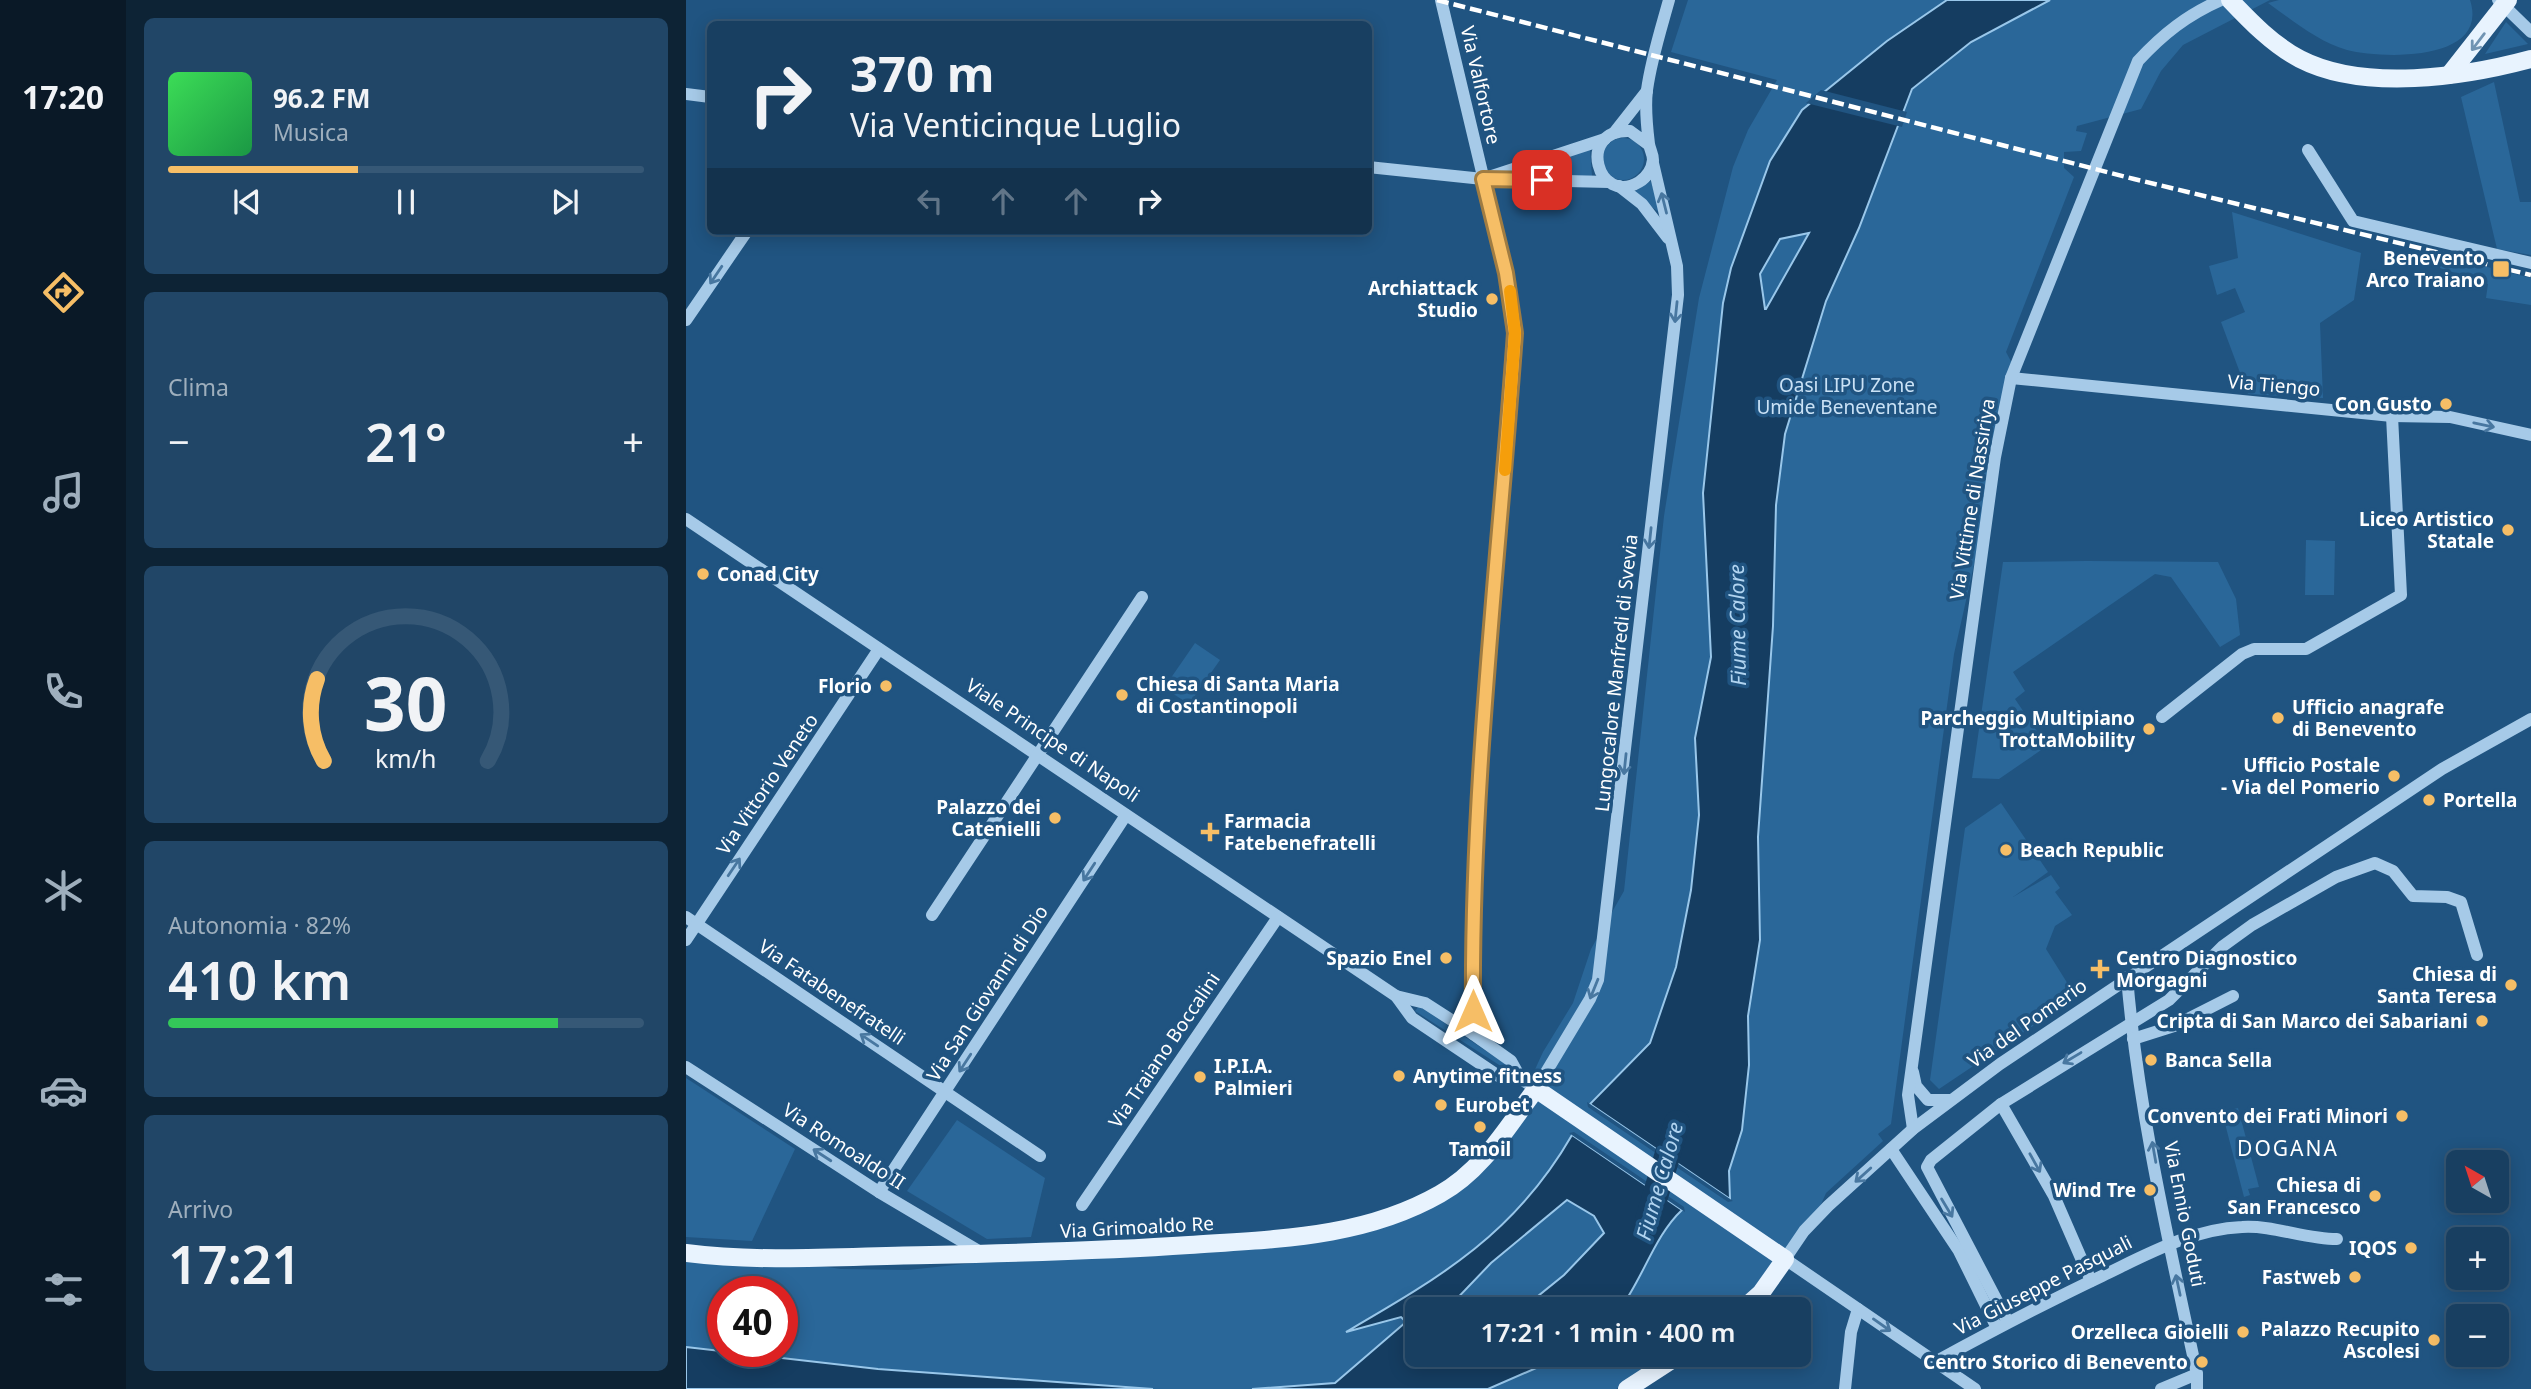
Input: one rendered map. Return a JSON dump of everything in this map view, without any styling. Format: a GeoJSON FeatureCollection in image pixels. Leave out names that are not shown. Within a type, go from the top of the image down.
{"type":"FeatureCollection","features":[{"type":"Feature","properties":{"kind":"main road"},"geometry":{"type":"LineString","coordinates":[[2449,75],[2503,2]]}},
{"type":"Feature","properties":{"kind":"main road"},"geometry":{"type":"LineString","coordinates":[[2236,7],[2300,59],[2342,75],[2449,75],[2531,59]]}},
{"type":"Feature","properties":{"kind":"main road"},"geometry":{"type":"LineString","coordinates":[[1520,1078],[1786,1259],[1756,1297]]}},
{"type":"Feature","properties":{"kind":"main road","name":"Via Grimoaldo Re"},"geometry":{"type":"LineString","coordinates":[[686,1253],[810,1257],[1074,1252],[1280,1240],[1358,1227],[1393,1216],[1441,1194],[1469,1174],[1493,1147],[1520,1078]]}},
{"type":"Feature","properties":{"kind":"main road"},"geometry":{"type":"LineString","coordinates":[[1626,1389],[1661,1367]]}},
{"type":"Feature","properties":{"kind":"street","name":"Via Valfortore"},"geometry":{"type":"LineString","coordinates":[[1441,0],[1506,273],[1515,333],[1478,777],[1473,877],[1473,1034]]}},
{"type":"Feature","properties":{"kind":"street"},"geometry":{"type":"LineString","coordinates":[[1372,167],[1483,179],[1614,184],[1628,187],[1644,179],[1653,163],[1649,145],[1647,90],[1670,0]]}},
{"type":"Feature","properties":{"kind":"street","name":"Via Vittime di Nassiriya"},"geometry":{"type":"LineString","coordinates":[[1913,1129],[1908,1095],[1995,457],[2011,378],[2137,61],[2160,37],[2189,14],[2221,0]]}},
{"type":"Feature","properties":{"kind":"street"},"geometry":{"type":"LineString","coordinates":[[2503,2],[2531,32]]}},
{"type":"Feature","properties":{"kind":"street"},"geometry":{"type":"LineString","coordinates":[[1614,184],[1598,166],[1597,157],[1609,136],[1647,90]]}},
{"type":"Feature","properties":{"kind":"street"},"geometry":{"type":"LineString","coordinates":[[686,94],[707,97]]}},
{"type":"Feature","properties":{"kind":"street"},"geometry":{"type":"LineString","coordinates":[[1483,179],[1609,136],[1638,134],[1649,145]]}},
{"type":"Feature","properties":{"kind":"street"},"geometry":{"type":"LineString","coordinates":[[2308,150],[2353,221],[2531,263]]}},
{"type":"Feature","properties":{"kind":"street","name":"Lungocalore Manfredi di Svevia"},"geometry":{"type":"LineString","coordinates":[[1520,1078],[1590,999],[1603,958],[1678,296],[1672,244],[1653,163]]}},
{"type":"Feature","properties":{"kind":"street","name":"Lungocalore Manfredi di Svevia"},"geometry":{"type":"LineString","coordinates":[[1614,184],[1656,219],[1672,244]]}},
{"type":"Feature","properties":{"kind":"street"},"geometry":{"type":"LineString","coordinates":[[686,320],[744,235]]}},
{"type":"Feature","properties":{"kind":"street","name":"Via Tiengo"},"geometry":{"type":"LineString","coordinates":[[2011,378],[2392,416],[2450,417],[2531,435]]}},
{"type":"Feature","properties":{"kind":"street"},"geometry":{"type":"LineString","coordinates":[[2162,717],[2242,654],[2254,649],[2306,649],[2401,595],[2392,416]]}},
{"type":"Feature","properties":{"kind":"street","name":"Viale Principe di Napoli"},"geometry":{"type":"LineString","coordinates":[[686,519],[1396,996]]}},
{"type":"Feature","properties":{"kind":"street"},"geometry":{"type":"LineString","coordinates":[[932,915],[1142,597]]}},
{"type":"Feature","properties":{"kind":"street","name":"Via Vittorio Veneto"},"geometry":{"type":"LineString","coordinates":[[686,940],[691,921],[879,649]]}},
{"type":"Feature","properties":{"kind":"street","name":"Via del Pomerio"},"geometry":{"type":"LineString","coordinates":[[1786,1259],[1820,1214],[1913,1129],[1954,1099],[2127,977],[2442,769],[2531,719]]}},
{"type":"Feature","properties":{"kind":"street","name":"Via San Giovanni di Dio"},"geometry":{"type":"LineString","coordinates":[[879,1192],[1126,815]]}},
{"type":"Feature","properties":{"kind":"street"},"geometry":{"type":"LineString","coordinates":[[2002,1325],[1927,1167],[1931,1160],[2001,1104],[2069,1059],[2131,1025],[2169,1000],[2224,946],[2252,925],[2345,873],[2375,863],[2393,872],[2413,896],[2447,897],[2461,902],[2477,955]]}},
{"type":"Feature","properties":{"kind":"street","name":"Via Traiano Boccalini"},"geometry":{"type":"LineString","coordinates":[[1082,1205],[1278,917]]}},
{"type":"Feature","properties":{"kind":"street","name":"Via Fatabenefratelli"},"geometry":{"type":"LineString","coordinates":[[691,921],[1040,1156]]}},
{"type":"Feature","properties":{"kind":"street","name":"Via Ennio Goduti"},"geometry":{"type":"LineString","coordinates":[[2127,977],[2133,1039],[2169,1244],[2197,1374],[2197,1389]]}},
{"type":"Feature","properties":{"kind":"street"},"geometry":{"type":"LineString","coordinates":[[1396,996],[1417,1000],[1473,1034],[1511,1061],[1520,1078]]}},
{"type":"Feature","properties":{"kind":"street"},"geometry":{"type":"LineString","coordinates":[[1396,996],[1407,1012],[1500,1077],[1520,1078]]}},
{"type":"Feature","properties":{"kind":"street"},"geometry":{"type":"LineString","coordinates":[[2133,1039],[2174,1026],[2233,996]]}},
{"type":"Feature","properties":{"kind":"street"},"geometry":{"type":"LineString","coordinates":[[1407,1012],[1407,1006],[1417,1000]]}},
{"type":"Feature","properties":{"kind":"street","name":"Via Romoaldo II"},"geometry":{"type":"LineString","coordinates":[[686,1066],[879,1192],[984,1254]]}},
{"type":"Feature","properties":{"kind":"street"},"geometry":{"type":"LineString","coordinates":[[1912,1068],[1916,1086],[1928,1100],[1954,1099]]}},
{"type":"Feature","properties":{"kind":"street"},"geometry":{"type":"LineString","coordinates":[[2001,1104],[2054,1196],[2091,1281]]}},
{"type":"Feature","properties":{"kind":"street"},"geometry":{"type":"LineString","coordinates":[[1892,1149],[1964,1248]]}},
{"type":"Feature","properties":{"kind":"street","name":"Via Giuseppe Pasquali"},"geometry":{"type":"LineString","coordinates":[[1935,1362],[2002,1325],[2169,1244],[2220,1229],[2244,1226],[2316,1239],[2337,1239]]}},
{"type":"Feature","properties":{"kind":"street"},"geometry":{"type":"LineString","coordinates":[[1786,1259],[1975,1389]]}},
{"type":"Feature","properties":{"kind":"street"},"geometry":{"type":"LineString","coordinates":[[1845,1389],[1852,1332],[1858,1309]]}},
{"type":"Feature","properties":{"kind":"street"},"geometry":{"type":"LineString","coordinates":[[2161,1389],[2197,1374]]}},
{"type":"Feature","properties":{"kind":"green space","name":"Oasi LIPU Zone Umide Beneventane"},"geometry":{"type":"Polygon","coordinates":[[[1688,0],[2270,0],[2183,45],[2161,71],[2141,109],[2077,126],[2076,131],[2087,133],[2081,151],[2064,152],[2064,168],[2074,177],[2006,352],[2017,373],[1954,654],[1891,1124],[1878,1134],[1883,1141],[1826,1193],[1816,1216],[1756,1288],[1745,1297],[1405,1297],[1405,1367],[1652,1367],[1616,1389],[686,1389],[686,1246],[841,1269],[908,1270],[1364,1221],[1439,1186],[1475,1163],[1521,1100],[1543,1052],[1573,1003],[1591,949],[1624,891],[1664,516],[1699,298],[1733,167],[1748,130],[1777,80],[1671,52],[1688,0]]]}},
{"type":"Feature","properties":{"kind":"green space"},"geometry":{"type":"Polygon","coordinates":[[[2279,0],[2470,0],[2472,20],[2464,35],[2449,45],[2430,52],[2384,55],[2363,53],[2326,42],[2268,3],[2279,0]]]}},
{"type":"Feature","properties":{"kind":"green space"},"geometry":{"type":"Polygon","coordinates":[[[2506,22],[2528,44],[2485,54],[2506,22]]]}},
{"type":"Feature","properties":{"kind":"green space"},"geometry":{"type":"Polygon","coordinates":[[[2494,82],[2520,202],[2531,202],[2531,255],[2497,249],[2461,97],[2494,82]]]}},
{"type":"Feature","properties":{"kind":"green space"},"geometry":{"type":"Polygon","coordinates":[[[1623,138],[1638,144],[1644,159],[1638,174],[1623,180],[1608,174],[1602,159],[1608,144],[1623,138]]]}},
{"type":"Feature","properties":{"kind":"green space"},"geometry":{"type":"Polygon","coordinates":[[[1590,148],[1592,176],[1523,175],[1523,172],[1590,148]]]}},
{"type":"Feature","properties":{"kind":"green space"},"geometry":{"type":"Polygon","coordinates":[[[1651,181],[1660,213],[1632,193],[1651,181]]]}},
{"type":"Feature","properties":{"kind":"green space"},"geometry":{"type":"Polygon","coordinates":[[[2232,212],[2361,253],[2354,300],[2320,323],[2323,398],[2248,394],[2221,322],[2245,312],[2235,288],[2217,295],[2209,266],[2238,258],[2232,212]]]}},
{"type":"Feature","properties":{"kind":"green space"},"geometry":{"type":"Polygon","coordinates":[[[2444,256],[2531,278],[2531,305],[2486,298],[2488,284],[2440,268],[2444,256]]]}},
{"type":"Feature","properties":{"kind":"green space"},"geometry":{"type":"Polygon","coordinates":[[[2306,540],[2335,541],[2334,595],[2305,595],[2306,540]]]}},
{"type":"Feature","properties":{"kind":"green space"},"geometry":{"type":"Polygon","coordinates":[[[2003,562],[2218,562],[2236,599],[2240,635],[2220,647],[2171,577],[2155,574],[2013,672],[2025,691],[2015,699],[2047,746],[1999,779],[1972,778],[2003,562]]]}},
{"type":"Feature","properties":{"kind":"green space"},"geometry":{"type":"Polygon","coordinates":[[[1195,643],[1220,660],[1189,704],[1164,688],[1195,643]]]}},
{"type":"Feature","properties":{"kind":"green space"},"geometry":{"type":"Polygon","coordinates":[[[2001,803],[2048,872],[2013,897],[2051,875],[2060,888],[2055,892],[2072,915],[2055,926],[2046,949],[2076,997],[1939,1089],[1930,1080],[1965,828],[2001,803]]]}},
{"type":"Feature","properties":{"kind":"green space"},"geometry":{"type":"Polygon","coordinates":[[[1419,1006],[1507,1065],[1507,1070],[1415,1011],[1419,1006]]]}},
{"type":"Feature","properties":{"kind":"green space"},"geometry":{"type":"Polygon","coordinates":[[[686,1078],[795,1149],[752,1241],[686,1237],[686,1078]]]}},
{"type":"Feature","properties":{"kind":"green space"},"geometry":{"type":"Polygon","coordinates":[[[2238,1108],[2259,1187],[2248,1189],[2250,1195],[2244,1197],[2222,1112],[2238,1108]]]}},
{"type":"Feature","properties":{"kind":"green space"},"geometry":{"type":"Polygon","coordinates":[[[957,1120],[1045,1178],[1031,1237],[987,1239],[907,1191],[957,1120]]]}},
{"type":"Feature","properties":{"kind":"water"},"geometry":{"type":"Polygon","coordinates":[[[1947,0],[2050,0],[1971,42],[1912,89],[1859,228],[1826,301],[1785,434],[1776,505],[1773,626],[1758,837],[1760,940],[1748,1016],[1749,1065],[1742,1130],[1729,1171],[1730,1199],[1590,1104],[1650,1043],[1676,967],[1691,890],[1699,815],[1695,738],[1711,657],[1703,493],[1723,303],[1731,268],[1770,161],[1802,110],[1887,41],[1947,0]],[[1809,233],[1780,239],[1760,274],[1766,309],[1809,233]]]}},
{"type":"Feature","properties":{"kind":"water"},"geometry":{"type":"Polygon","coordinates":[[[1572,1135],[1682,1210],[1664,1232],[1628,1297],[1537,1297],[1564,1275],[1604,1233],[1594,1216],[1567,1200],[1491,1263],[1458,1297],[1406,1297],[1474,1250],[1526,1200],[1550,1170],[1572,1135]]]}},
{"type":"Feature","properties":{"kind":"water"},"geometry":{"type":"Polygon","coordinates":[[[1405,1297],[1405,1321],[1401,1317],[1346,1332],[1405,1297]]]}},
{"type":"Feature","properties":{"kind":"water"},"geometry":{"type":"Polygon","coordinates":[[[1405,1323],[1405,1367],[1538,1367],[1488,1389],[1252,1389],[1335,1383],[1405,1323]]]}},
{"type":"Feature","properties":{"kind":"water"},"geometry":{"type":"Polygon","coordinates":[[[686,1347],[707,1349],[707,1367],[798,1367],[798,1360],[878,1369],[1153,1389],[686,1389],[686,1347]]]}},
{"type":"Feature","properties":{"kind":"pier"},"geometry":{"type":"Polygon","coordinates":[[[1821,90],[1907,112],[1902,127],[1806,103],[1821,90]]]}},
{"type":"Feature","properties":{"kind":"pier"},"geometry":{"type":"Polygon","coordinates":[[[1587,1102],[1733,1201],[1728,1202],[1588,1107],[1587,1102]]]}},
{"type":"Feature","properties":{"kind":"pier"},"geometry":{"type":"Polygon","coordinates":[[[1574,1132],[1684,1207],[1685,1212],[1569,1133],[1574,1132]]]}},
{"type":"Feature","properties":{"kind":"waterway","name":"Fiume Calore"},"geometry":{"type":"LineString","coordinates":[[1646,1227],[1677,1123]]}},
{"type":"Feature","properties":{"kind":"railway"},"geometry":{"type":"LineString","coordinates":[[1437,0],[2134,179],[2531,275]]}},
{"type":"Feature","properties":{"kind":"slow traffic"},"geometry":{"type":"LineString","coordinates":[[1505,470],[1515,333],[1510,291]]}},
{"type":"Feature","properties":{"kind":"place","name":"Benevento Arco Traiano"},"geometry":{"type":"Point","coordinates":[2501,269]}},
{"type":"Feature","properties":{"kind":"place","name":"Archiattack Studio"},"geometry":{"type":"Point","coordinates":[1492,299]}},
{"type":"Feature","properties":{"kind":"place","name":"Con Gusto"},"geometry":{"type":"Point","coordinates":[2446,404]}},
{"type":"Feature","properties":{"kind":"place","name":"Liceo Artistico Statale"},"geometry":{"type":"Point","coordinates":[2508,530]}},
{"type":"Feature","properties":{"kind":"place","name":"Conad City"},"geometry":{"type":"Point","coordinates":[703,574]}},
{"type":"Feature","properties":{"kind":"place","name":"Florio"},"geometry":{"type":"Point","coordinates":[886,686]}},
{"type":"Feature","properties":{"kind":"place","name":"Chiesa di Santa Maria di Costantinopoli"},"geometry":{"type":"Point","coordinates":[1122,695]}},
{"type":"Feature","properties":{"kind":"place","name":"Ufficio anagrafe di Benevento"},"geometry":{"type":"Point","coordinates":[2278,718]}},
{"type":"Feature","properties":{"kind":"place","name":"Parcheggio Multipiano TrottaMobility"},"geometry":{"type":"Point","coordinates":[2149,729]}},
{"type":"Feature","properties":{"kind":"place","name":"Ufficio Postale - Via del Pomerio"},"geometry":{"type":"Point","coordinates":[2394,776]}},
{"type":"Feature","properties":{"kind":"place","name":"Portella"},"geometry":{"type":"Point","coordinates":[2429,800]}},
{"type":"Feature","properties":{"kind":"place","name":"Palazzo dei Catenielli"},"geometry":{"type":"Point","coordinates":[1055,818]}},
{"type":"Feature","properties":{"kind":"place","name":"Farmacia Fatebenefratelli"},"geometry":{"type":"Point","coordinates":[1210,832]}},
{"type":"Feature","properties":{"kind":"place","name":"Beach Republic"},"geometry":{"type":"Point","coordinates":[2006,850]}},
{"type":"Feature","properties":{"kind":"place","name":"Spazio Enel"},"geometry":{"type":"Point","coordinates":[1446,958]}},
{"type":"Feature","properties":{"kind":"place","name":"Centro Diagnostico Morgagni"},"geometry":{"type":"Point","coordinates":[2100,969]}},
{"type":"Feature","properties":{"kind":"place","name":"Chiesa di Santa Teresa"},"geometry":{"type":"Point","coordinates":[2511,985]}},
{"type":"Feature","properties":{"kind":"place","name":"Cripta di San Marco dei Sabariani"},"geometry":{"type":"Point","coordinates":[2482,1021]}},
{"type":"Feature","properties":{"kind":"place","name":"Banca Sella"},"geometry":{"type":"Point","coordinates":[2151,1060]}},
{"type":"Feature","properties":{"kind":"place","name":"Anytime fitness"},"geometry":{"type":"Point","coordinates":[1399,1076]}},
{"type":"Feature","properties":{"kind":"place","name":"I.P.I.A. Palmieri"},"geometry":{"type":"Point","coordinates":[1200,1077]}},
{"type":"Feature","properties":{"kind":"place","name":"Eurobet"},"geometry":{"type":"Point","coordinates":[1441,1105]}},
{"type":"Feature","properties":{"kind":"place","name":"Convento dei Frati Minori"},"geometry":{"type":"Point","coordinates":[2402,1116]}},
{"type":"Feature","properties":{"kind":"place","name":"Tamoil"},"geometry":{"type":"Point","coordinates":[1480,1127]}},
{"type":"Feature","properties":{"kind":"place","name":"Wind Tre"},"geometry":{"type":"Point","coordinates":[2150,1190]}},
{"type":"Feature","properties":{"kind":"place","name":"Chiesa di San Francesco"},"geometry":{"type":"Point","coordinates":[2375,1196]}},
{"type":"Feature","properties":{"kind":"place","name":"IQOS"},"geometry":{"type":"Point","coordinates":[2411,1248]}},
{"type":"Feature","properties":{"kind":"place","name":"Fastweb"},"geometry":{"type":"Point","coordinates":[2355,1277]}},
{"type":"Feature","properties":{"kind":"place","name":"Orzelleca Gioielli"},"geometry":{"type":"Point","coordinates":[2243,1332]}},
{"type":"Feature","properties":{"kind":"place","name":"Palazzo Recupito Ascolesi"},"geometry":{"type":"Point","coordinates":[2434,1340]}},
{"type":"Feature","properties":{"kind":"place","name":"Centro Storico di Benevento"},"geometry":{"type":"Point","coordinates":[2202,1362]}},
{"type":"Feature","properties":{"kind":"district","name":"DOGANA"},"geometry":{"type":"Point","coordinates":[2288,1148]}},
{"type":"Feature","properties":{"kind":"route"},"geometry":{"type":"LineString","coordinates":[[1473,1011],[1473,877],[1478,777],[1515,333],[1506,273],[1483,179],[1542,180]]}}]}
